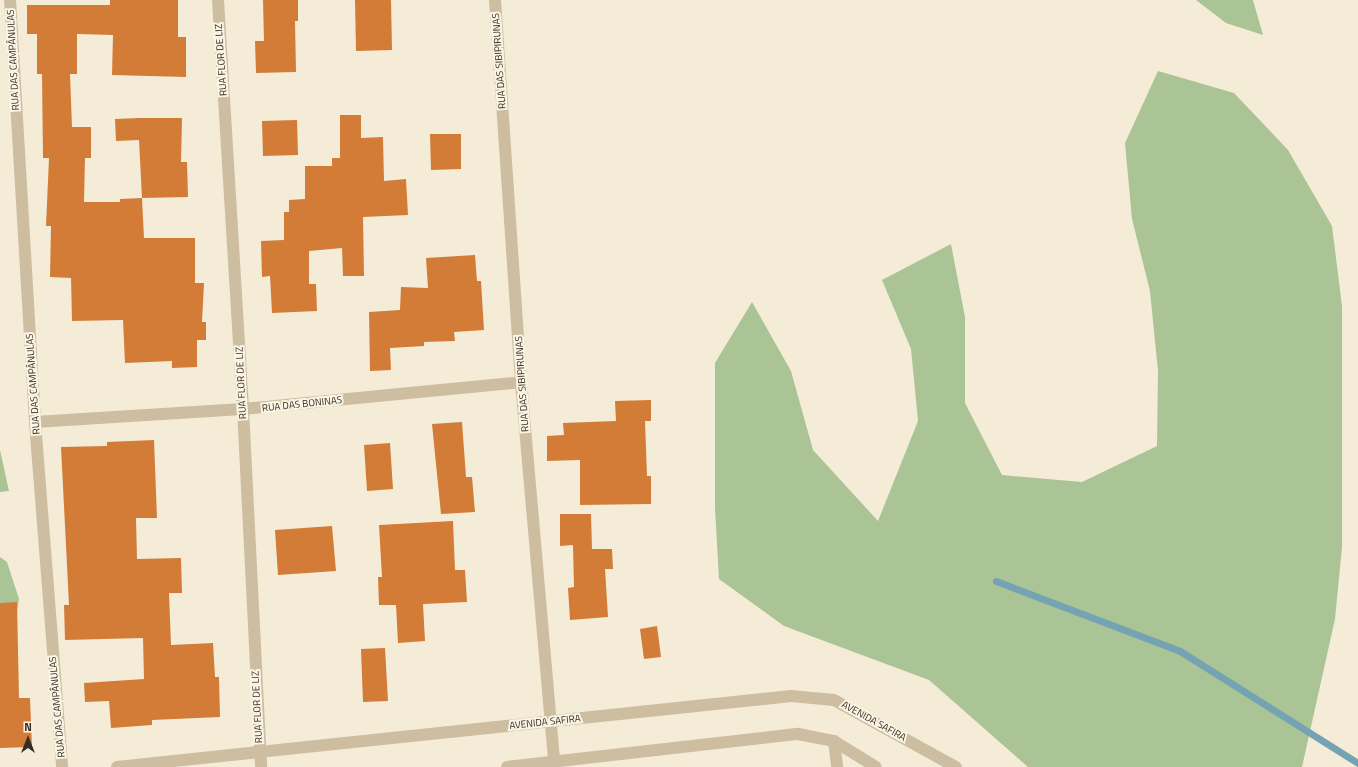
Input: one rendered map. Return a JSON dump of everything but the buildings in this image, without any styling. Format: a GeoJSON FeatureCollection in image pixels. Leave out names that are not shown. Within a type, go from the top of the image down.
{"type":"FeatureCollection","features":[{"type":"Feature","properties":{"kind":"street","name":"RUA DAS CAMPÂNULAS"},"geometry":{"type":"LineString","coordinates":[[10,0],[35,422],[62,767]]}},
{"type":"Feature","properties":{"kind":"street","name":"RUA FLOR DE LIZ"},"geometry":{"type":"LineString","coordinates":[[218,0],[243,409],[259,754],[261,767]]}},
{"type":"Feature","properties":{"kind":"street","name":"RUA DAS SIBIPIRUNAS"},"geometry":{"type":"LineString","coordinates":[[495,0],[522,382],[555,764]]}},
{"type":"Feature","properties":{"kind":"street","name":"RUA DAS BONINAS"},"geometry":{"type":"LineString","coordinates":[[35,422],[243,409],[522,382]]}},
{"type":"Feature","properties":{"kind":"street","name":"AVENIDA SAFIRA"},"geometry":{"type":"LineString","coordinates":[[117,767],[259,754],[791,696],[815,697],[834,700],[956,767]]}},
{"type":"Feature","properties":{"kind":"street"},"geometry":{"type":"LineString","coordinates":[[507,767],[555,764],[798,734],[834,742],[876,767]]}},
{"type":"Feature","properties":{"kind":"street"},"geometry":{"type":"LineString","coordinates":[[834,742],[837,767]]}},
{"type":"Feature","properties":{"kind":"green space"},"geometry":{"type":"Polygon","coordinates":[[[1196,0],[1253,0],[1263,35],[1226,23],[1196,0]]]}},
{"type":"Feature","properties":{"kind":"green space"},"geometry":{"type":"Polygon","coordinates":[[[1158,71],[1234,93],[1288,150],[1332,226],[1342,306],[1342,547],[1335,619],[1302,767],[1028,767],[929,680],[784,626],[719,579],[715,508],[715,363],[752,302],[791,371],[813,450],[878,521],[918,421],[911,349],[882,280],[951,244],[965,317],[965,403],[1002,475],[1082,482],[1157,446],[1158,371],[1150,291],[1132,219],[1125,143],[1158,71]]]}},
{"type":"Feature","properties":{"kind":"green space"},"geometry":{"type":"Polygon","coordinates":[[[0,450],[9,491],[0,492],[0,450]]]}},
{"type":"Feature","properties":{"kind":"green space"},"geometry":{"type":"Polygon","coordinates":[[[0,557],[7,562],[19,599],[13,637],[0,644],[0,557]]]}},
{"type":"Feature","properties":{"kind":"waterway"},"geometry":{"type":"LineString","coordinates":[[996,581],[1180,651],[1358,763]]}}]}
